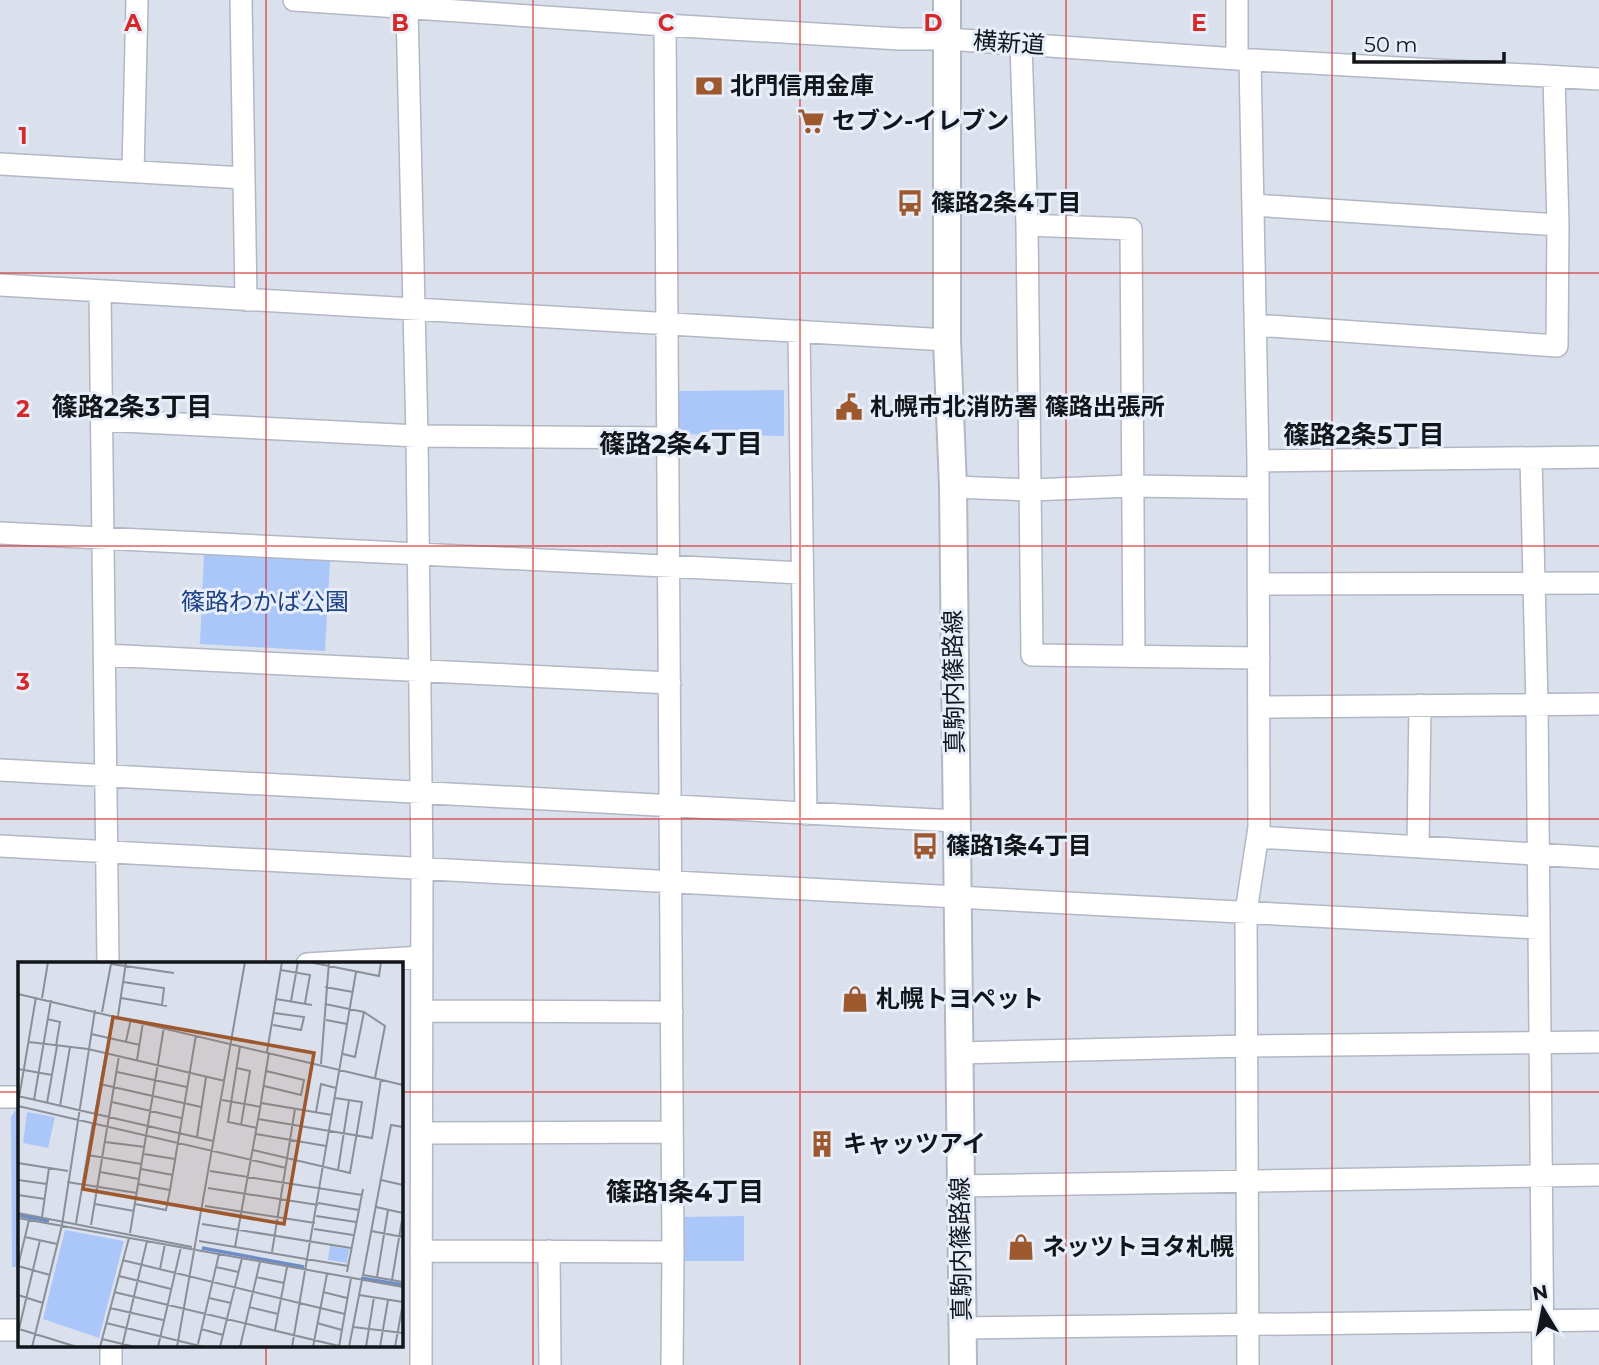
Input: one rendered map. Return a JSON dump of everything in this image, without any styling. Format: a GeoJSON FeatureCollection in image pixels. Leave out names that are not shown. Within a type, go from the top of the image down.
{"type":"FeatureCollection","features":[{"type":"Feature","properties":{"kind":"main road","name":"真駒内篠路線"},"geometry":{"type":"LineString","coordinates":[[947,0],[947,340],[953,487],[962,1365]]}},
{"type":"Feature","properties":{"kind":"street"},"geometry":{"type":"LineString","coordinates":[[134,172],[137,0]]}},
{"type":"Feature","properties":{"kind":"street"},"geometry":{"type":"LineString","coordinates":[[241,0],[246,299]]}},
{"type":"Feature","properties":{"kind":"street","name":"横新道"},"geometry":{"type":"LineString","coordinates":[[294,0],[665,25],[947,39],[1243,60],[1599,79]]}},
{"type":"Feature","properties":{"kind":"street"},"geometry":{"type":"LineString","coordinates":[[1237,0],[1252,205],[1258,461],[1258,837],[1247,912],[1248,1365]]}},
{"type":"Feature","properties":{"kind":"street"},"geometry":{"type":"LineString","coordinates":[[407,8],[417,436],[422,868],[422,1011],[411,1097],[422,1133],[411,1208],[421,1251],[411,1327],[421,1365]]}},
{"type":"Feature","properties":{"kind":"street"},"geometry":{"type":"LineString","coordinates":[[665,25],[673,1132],[672,1365]]}},
{"type":"Feature","properties":{"kind":"street"},"geometry":{"type":"LineString","coordinates":[[1021,45],[1027,225],[1032,655],[1259,658]]}},
{"type":"Feature","properties":{"kind":"street"},"geometry":{"type":"LineString","coordinates":[[1255,326],[1557,346],[1558,225],[1554,77]]}},
{"type":"Feature","properties":{"kind":"street"},"geometry":{"type":"LineString","coordinates":[[0,164],[244,178]]}},
{"type":"Feature","properties":{"kind":"street"},"geometry":{"type":"LineString","coordinates":[[1252,205],[1558,225]]}},
{"type":"Feature","properties":{"kind":"street"},"geometry":{"type":"LineString","coordinates":[[1027,225],[1130,229],[1134,656]]}},
{"type":"Feature","properties":{"kind":"street"},"geometry":{"type":"LineString","coordinates":[[0,285],[947,340]]}},
{"type":"Feature","properties":{"kind":"street"},"geometry":{"type":"LineString","coordinates":[[100,292],[108,962]]}},
{"type":"Feature","properties":{"kind":"street"},"geometry":{"type":"LineString","coordinates":[[799,331],[806,814]]}},
{"type":"Feature","properties":{"kind":"street"},"geometry":{"type":"LineString","coordinates":[[102,420],[417,436],[669,438]]}},
{"type":"Feature","properties":{"kind":"street"},"geometry":{"type":"LineString","coordinates":[[1258,461],[1599,457]]}},
{"type":"Feature","properties":{"kind":"street"},"geometry":{"type":"LineString","coordinates":[[1531,458],[1537,704],[1542,1365]]}},
{"type":"Feature","properties":{"kind":"street"},"geometry":{"type":"LineString","coordinates":[[953,487],[1030,490],[1132,486],[1258,488]]}},
{"type":"Feature","properties":{"kind":"street"},"geometry":{"type":"LineString","coordinates":[[0,533],[802,573]]}},
{"type":"Feature","properties":{"kind":"street"},"geometry":{"type":"LineString","coordinates":[[1258,584],[1599,583]]}},
{"type":"Feature","properties":{"kind":"street"},"geometry":{"type":"LineString","coordinates":[[104,655],[670,683]]}},
{"type":"Feature","properties":{"kind":"street"},"geometry":{"type":"LineString","coordinates":[[1259,707],[1599,704]]}},
{"type":"Feature","properties":{"kind":"street"},"geometry":{"type":"LineString","coordinates":[[1418,847],[1420,705]]}},
{"type":"Feature","properties":{"kind":"street"},"geometry":{"type":"LineString","coordinates":[[0,771],[956,821]]}},
{"type":"Feature","properties":{"kind":"street"},"geometry":{"type":"LineString","coordinates":[[1258,837],[1599,858]]}},
{"type":"Feature","properties":{"kind":"street"},"geometry":{"type":"LineString","coordinates":[[0,846],[1538,928]]}},
{"type":"Feature","properties":{"kind":"street"},"geometry":{"type":"LineString","coordinates":[[340,962],[422,957]]}},
{"type":"Feature","properties":{"kind":"street"},"geometry":{"type":"LineString","coordinates":[[422,1011],[672,1012]]}},
{"type":"Feature","properties":{"kind":"street"},"geometry":{"type":"LineString","coordinates":[[958,1053],[1599,1042]]}},
{"type":"Feature","properties":{"kind":"street"},"geometry":{"type":"LineString","coordinates":[[0,1097],[18,1097]]}},
{"type":"Feature","properties":{"kind":"street"},"geometry":{"type":"LineString","coordinates":[[422,1133],[673,1132]]}},
{"type":"Feature","properties":{"kind":"street"},"geometry":{"type":"LineString","coordinates":[[960,1186],[1599,1175]]}},
{"type":"Feature","properties":{"kind":"street"},"geometry":{"type":"LineString","coordinates":[[421,1251],[673,1252]]}},
{"type":"Feature","properties":{"kind":"street"},"geometry":{"type":"LineString","coordinates":[[549,1251],[550,1365]]}},
{"type":"Feature","properties":{"kind":"street"},"geometry":{"type":"LineString","coordinates":[[962,1328],[1599,1320]]}},
{"type":"Feature","properties":{"kind":"street"},"geometry":{"type":"LineString","coordinates":[[0,1330],[18,1329]]}},
{"type":"Feature","properties":{"kind":"green space"},"geometry":{"type":"Polygon","coordinates":[[[784,390],[784,436],[676,434],[677,391],[784,390]]]}},
{"type":"Feature","properties":{"kind":"green space","name":"篠路わかば公園"},"geometry":{"type":"Polygon","coordinates":[[[204,553],[330,561],[325,651],[200,644],[204,553]]]}},
{"type":"Feature","properties":{"kind":"green space"},"geometry":{"type":"Polygon","coordinates":[[[18,1111],[18,1267],[12,1267],[11,1117],[18,1111]]]}},
{"type":"Feature","properties":{"kind":"green space"},"geometry":{"type":"Polygon","coordinates":[[[744,1216],[744,1261],[682,1261],[681,1217],[744,1216]]]}},
{"type":"Feature","properties":{"kind":"place","name":"北門信用金庫"},"geometry":{"type":"Point","coordinates":[709,86]}},
{"type":"Feature","properties":{"kind":"place","name":"セブン-イレブン"},"geometry":{"type":"Point","coordinates":[811,121]}},
{"type":"Feature","properties":{"kind":"place","name":"篠路2条4丁目"},"geometry":{"type":"Point","coordinates":[910,203]}},
{"type":"Feature","properties":{"kind":"place","name":"札幌市北消防署 篠路出張所"},"geometry":{"type":"Point","coordinates":[849,407]}},
{"type":"Feature","properties":{"kind":"place","name":"篠路1条4丁目"},"geometry":{"type":"Point","coordinates":[925,846]}},
{"type":"Feature","properties":{"kind":"place","name":"札幌トヨペット"},"geometry":{"type":"Point","coordinates":[855,999]}},
{"type":"Feature","properties":{"kind":"place","name":"キャッツアイ"},"geometry":{"type":"Point","coordinates":[822,1144]}},
{"type":"Feature","properties":{"kind":"place","name":"ネッツトヨタ札幌"},"geometry":{"type":"Point","coordinates":[1021,1247]}},
{"type":"Feature","properties":{"kind":"district","name":"篠路2条3丁目"},"geometry":{"type":"Point","coordinates":[132,407]}},
{"type":"Feature","properties":{"kind":"district","name":"篠路2条5丁目"},"geometry":{"type":"Point","coordinates":[1364,435]}},
{"type":"Feature","properties":{"kind":"district","name":"篠路2条4丁目"},"geometry":{"type":"Point","coordinates":[681,444]}},
{"type":"Feature","properties":{"kind":"district","name":"篠路1条4丁目"},"geometry":{"type":"Point","coordinates":[685,1192]}}]}
